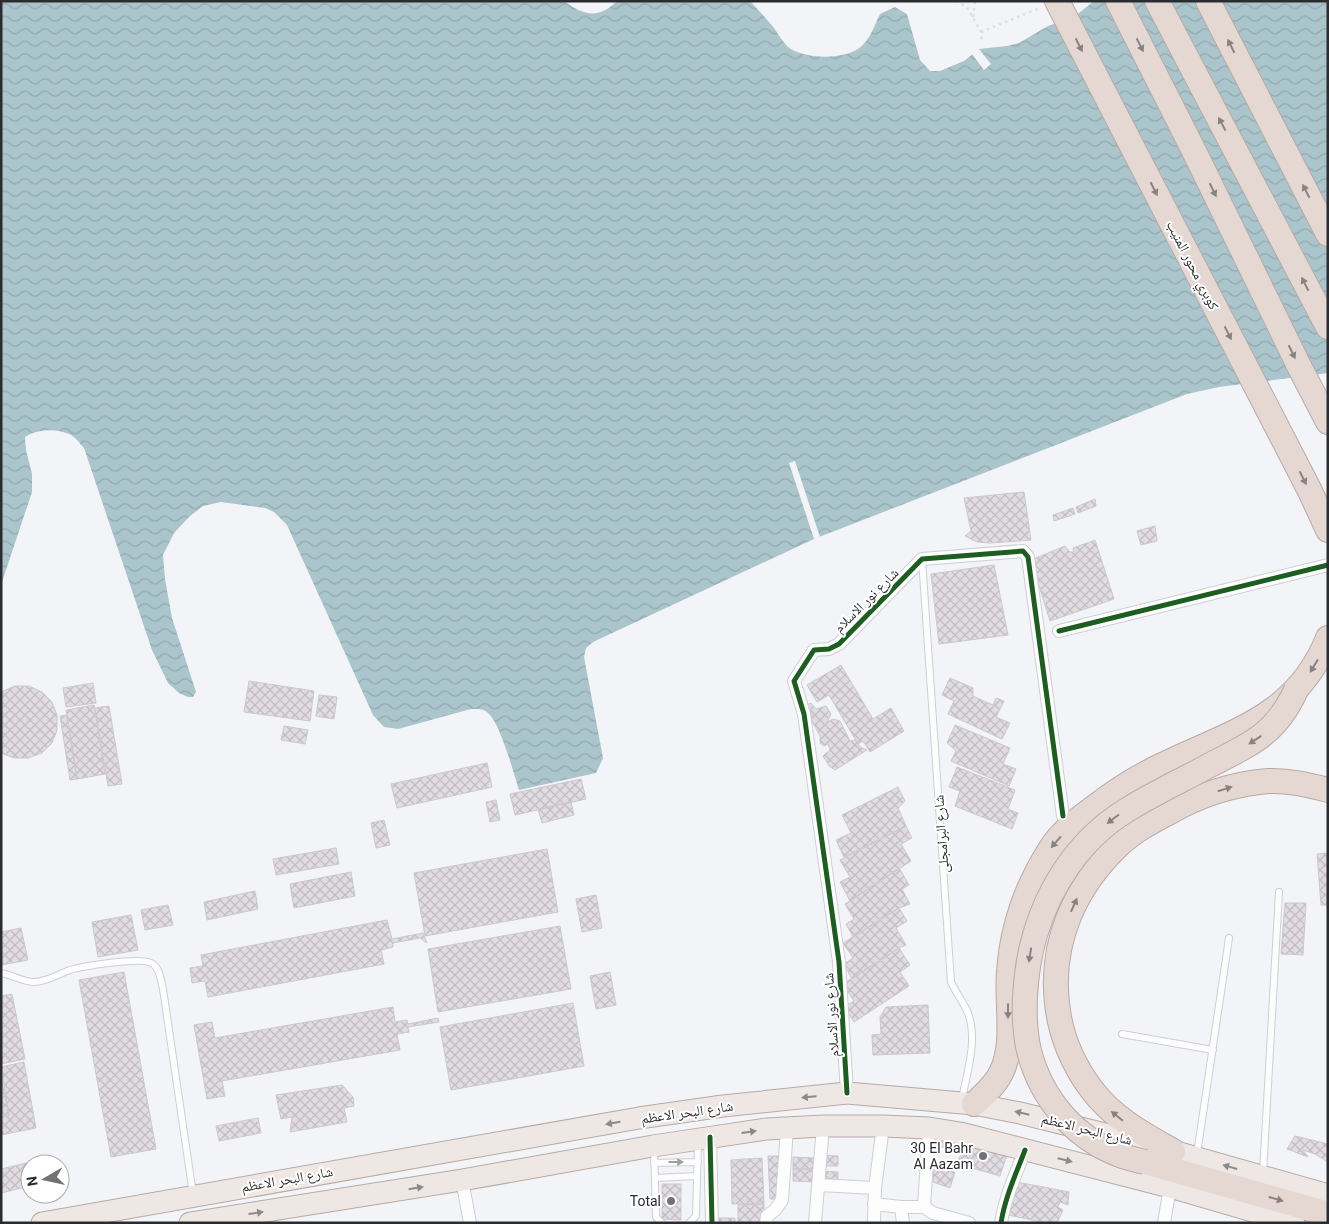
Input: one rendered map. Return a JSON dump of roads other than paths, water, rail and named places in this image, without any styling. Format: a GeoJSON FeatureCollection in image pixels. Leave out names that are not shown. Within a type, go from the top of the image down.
{"type":"FeatureCollection","features":[{"type":"Feature","properties":{"kind":"highway"},"geometry":{"type":"LineString","coordinates":[[1118,1],[1194,149],[1328,422]]}},
{"type":"Feature","properties":{"kind":"highway"},"geometry":{"type":"LineString","coordinates":[[1157,1],[1328,327]]}},
{"type":"Feature","properties":{"kind":"highway"},"geometry":{"type":"LineString","coordinates":[[1208,1],[1328,234]]}},
{"type":"Feature","properties":{"kind":"highway","name":"كوبري محور المنيب"},"geometry":{"type":"LineString","coordinates":[[1052,3],[1310,491],[1328,530]]}},
{"type":"Feature","properties":{"kind":"highway"},"geometry":{"type":"LineString","coordinates":[[967,1103],[989,1090],[1001,1074],[1007,1055],[1008,973],[1013,941],[1020,911],[1034,877],[1052,846],[1076,820],[1104,799],[1166,763],[1260,719],[1280,706],[1311,672],[1328,638]]}},
{"type":"Feature","properties":{"kind":"highway"},"geometry":{"type":"LineString","coordinates":[[1296,690],[1281,717],[1259,739],[1134,806],[1103,827],[1083,846],[1051,893],[1040,919],[1027,975],[1025,1014],[1028,1048],[1032,1065],[1043,1089],[1058,1111],[1090,1140],[1120,1156],[1328,1214]]}},
{"type":"Feature","properties":{"kind":"highway"},"geometry":{"type":"LineString","coordinates":[[1173,1151],[1132,1128],[1111,1111],[1092,1090],[1077,1067],[1065,1042],[1058,1015],[1055,987],[1057,959],[1064,926],[1078,895],[1098,867],[1121,843],[1149,823],[1180,806],[1208,794],[1238,785],[1270,781],[1301,783],[1328,790]]}},
{"type":"Feature","properties":{"kind":"main road","name":"شارع البحر الاعظم"},"geometry":{"type":"LineString","coordinates":[[42,1223],[639,1118],[723,1106],[847,1093],[967,1103],[1020,1113],[1173,1151],[1328,1195]]}},
{"type":"Feature","properties":{"kind":"main road","name":"شارع البحر الاعظم"},"geometry":{"type":"LineString","coordinates":[[195,1222],[462,1180],[654,1154],[704,1138],[787,1128],[823,1126],[930,1128],[960,1133],[1170,1187],[1281,1220]]}},
{"type":"Feature","properties":{"kind":"street"},"geometry":{"type":"LineString","coordinates":[[922,559],[1018,550],[1023,551],[1027,555],[1063,816]]}},
{"type":"Feature","properties":{"kind":"street","name":"شارع نور الاسلام"},"geometry":{"type":"LineString","coordinates":[[847,1093],[839,962],[804,714],[794,681],[814,650],[829,649],[839,644],[922,559]]}},
{"type":"Feature","properties":{"kind":"street"},"geometry":{"type":"LineString","coordinates":[[1059,631],[1328,565]]}},
{"type":"Feature","properties":{"kind":"street"},"geometry":{"type":"LineString","coordinates":[[815,1223],[823,1126]]}},
{"type":"Feature","properties":{"kind":"street"},"geometry":{"type":"LineString","coordinates":[[874,1223],[875,1188],[883,1126]]}},
{"type":"Feature","properties":{"kind":"street"},"geometry":{"type":"LineString","coordinates":[[766,1223],[767,1216],[775,1210],[782,1200],[787,1128]]}},
{"type":"Feature","properties":{"kind":"street"},"geometry":{"type":"LineString","coordinates":[[929,1214],[930,1128]]}},
{"type":"Feature","properties":{"kind":"street"},"geometry":{"type":"LineString","coordinates":[[704,1138],[712,1223]]}},
{"type":"Feature","properties":{"kind":"street"},"geometry":{"type":"LineString","coordinates":[[1001,1223],[1011,1186],[1025,1150]]}},
{"type":"Feature","properties":{"kind":"street"},"geometry":{"type":"LineString","coordinates":[[462,1180],[470,1223]]}},
{"type":"Feature","properties":{"kind":"street"},"geometry":{"type":"LineString","coordinates":[[819,1185],[875,1188]]}},
{"type":"Feature","properties":{"kind":"street"},"geometry":{"type":"LineString","coordinates":[[1164,1223],[1170,1187]]}},
{"type":"Feature","properties":{"kind":"street"},"geometry":{"type":"LineString","coordinates":[[874,1204],[901,1207],[969,1223]]}},
{"type":"Feature","properties":{"kind":"street"},"geometry":{"type":"LineString","coordinates":[[901,1207],[903,1223]]}},
{"type":"Feature","properties":{"kind":"lane","name":"شارع البرامجلى"},"geometry":{"type":"LineString","coordinates":[[922,559],[951,982],[968,1012],[972,1026],[967,1103]]}},
{"type":"Feature","properties":{"kind":"lane"},"geometry":{"type":"LineString","coordinates":[[1262,1176],[1279,892]]}},
{"type":"Feature","properties":{"kind":"lane"},"geometry":{"type":"LineString","coordinates":[[1196,1158],[1229,938]]}},
{"type":"Feature","properties":{"kind":"lane"},"geometry":{"type":"LineString","coordinates":[[1,973],[34,982],[45,980],[72,969],[144,960],[153,964],[164,989],[194,1196]]}},
{"type":"Feature","properties":{"kind":"lane"},"geometry":{"type":"LineString","coordinates":[[1122,1034],[1213,1050]]}},
{"type":"Feature","properties":{"kind":"lane"},"geometry":{"type":"LineString","coordinates":[[689,1223],[696,1216],[698,1162],[704,1138]]}},
{"type":"Feature","properties":{"kind":"lane"},"geometry":{"type":"LineString","coordinates":[[662,1223],[656,1217],[654,1154],[698,1162]]}},
{"type":"Feature","properties":{"kind":"lane"},"geometry":{"type":"LineString","coordinates":[[655,1178],[698,1176]]}},
{"type":"Feature","properties":{"kind":"water"},"geometry":{"type":"Polygon","coordinates":[[[1,1],[564,1],[578,10],[598,13],[604,11],[617,1],[748,1],[769,21],[788,47],[803,54],[822,57],[851,53],[858,49],[869,38],[880,14],[895,7],[907,14],[920,60],[930,71],[940,71],[964,61],[979,49],[1019,43],[1048,26],[1074,17],[1094,1],[1328,1],[1328,373],[1219,387],[1187,394],[814,539],[593,642],[586,648],[584,657],[603,758],[596,773],[519,790],[498,728],[485,711],[471,709],[398,729],[384,727],[373,715],[287,525],[274,512],[265,508],[221,502],[203,506],[174,533],[163,555],[172,618],[196,692],[193,697],[179,693],[168,683],[152,650],[84,448],[69,434],[46,430],[35,432],[25,437],[32,474],[32,492],[1,585],[1,1]]]}},
{"type":"Feature","properties":{"kind":"place","name":"30 El Bahr Al Aazam"},"geometry":{"type":"Point","coordinates":[983,1156]}},
{"type":"Feature","properties":{"kind":"place","name":"Total"},"geometry":{"type":"Point","coordinates":[671,1201]}}]}
